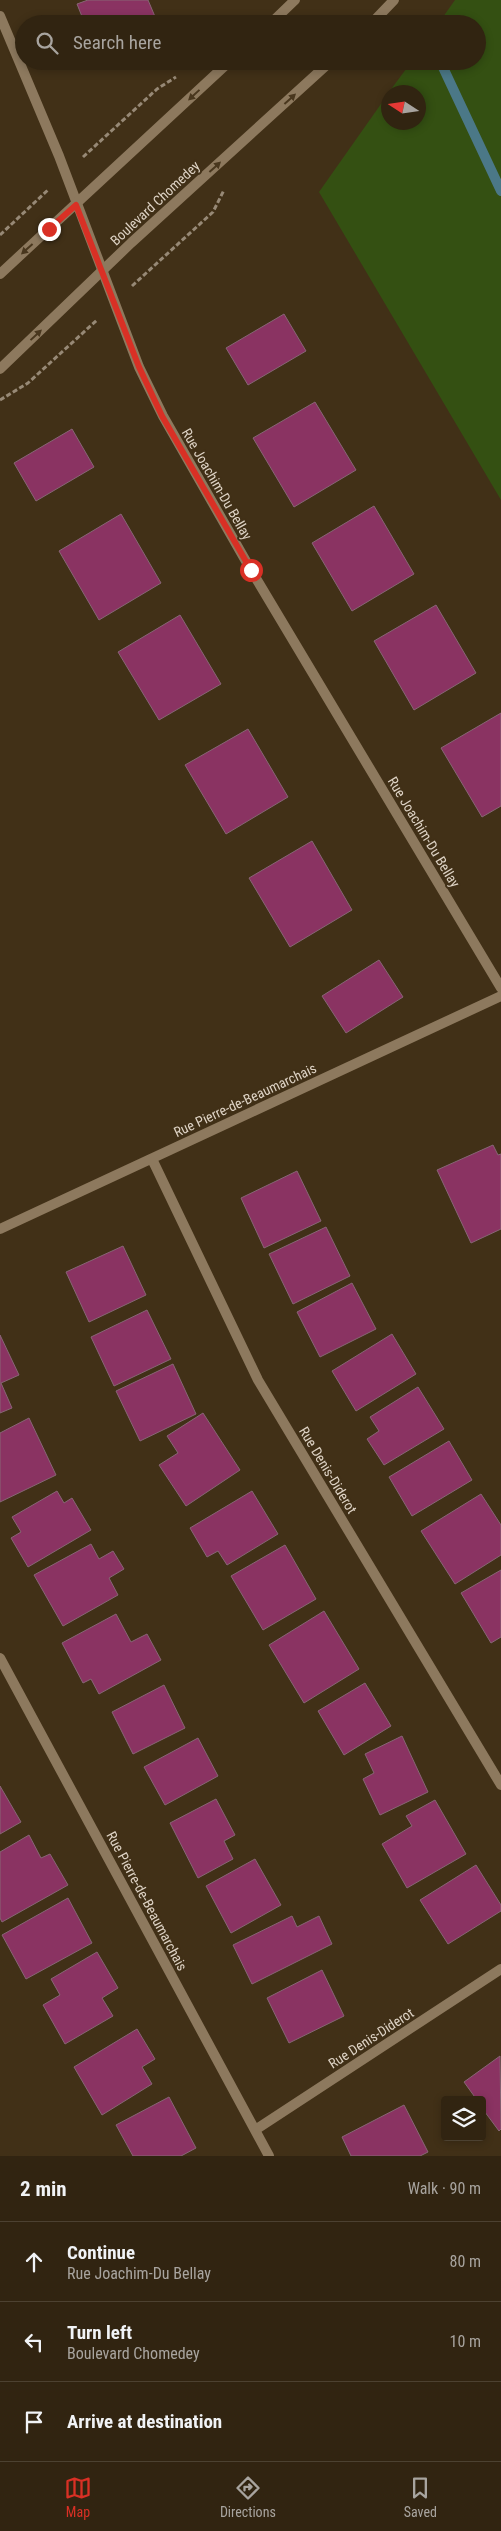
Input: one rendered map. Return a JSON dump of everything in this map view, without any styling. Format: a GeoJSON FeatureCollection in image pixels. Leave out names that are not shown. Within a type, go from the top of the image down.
{"type":"FeatureCollection","features":[{"type":"Feature","properties":{"kind":"street"},"geometry":{"type":"LineString","coordinates":[[279,15],[295,0]]}},
{"type":"Feature","properties":{"kind":"street"},"geometry":{"type":"LineString","coordinates":[[380,15],[394,0]]}},
{"type":"Feature","properties":{"kind":"street","name":"Rue Joachim-Du Bellay"},"geometry":{"type":"LineString","coordinates":[[0,16],[15,52]]}},
{"type":"Feature","properties":{"kind":"street","name":"Rue Joachim-Du Bellay"},"geometry":{"type":"LineString","coordinates":[[23,70],[59,156],[139,367],[162,416],[251,570],[501,988]]}},
{"type":"Feature","properties":{"kind":"street"},"geometry":{"type":"LineString","coordinates":[[0,274],[220,70]]}},
{"type":"Feature","properties":{"kind":"street","name":"Boulevard Chomedey"},"geometry":{"type":"LineString","coordinates":[[0,369],[102,271],[321,70]]}},
{"type":"Feature","properties":{"kind":"street","name":"Rue Pierre-de-Beaumarchais"},"geometry":{"type":"LineString","coordinates":[[0,1229],[501,996]]}},
{"type":"Feature","properties":{"kind":"street","name":"Rue Denis-Diderot"},"geometry":{"type":"LineString","coordinates":[[152,1158],[258,1380],[501,1785]]}},
{"type":"Feature","properties":{"kind":"street","name":"Rue Pierre-de-Beaumarchais"},"geometry":{"type":"LineString","coordinates":[[0,1658],[270,2156]]}},
{"type":"Feature","properties":{"kind":"street","name":"Rue Denis-Diderot"},"geometry":{"type":"LineString","coordinates":[[256,2130],[501,1969]]}},
{"type":"Feature","properties":{"kind":"path"},"geometry":{"type":"LineString","coordinates":[[105,136],[157,89]]}},
{"type":"Feature","properties":{"kind":"path"},"geometry":{"type":"LineString","coordinates":[[158,261],[213,212]]}},
{"type":"Feature","properties":{"kind":"path"},"geometry":{"type":"LineString","coordinates":[[0,235],[14,223]]}},
{"type":"Feature","properties":{"kind":"path"},"geometry":{"type":"LineString","coordinates":[[0,400],[28,383],[79,337]]}},
{"type":"Feature","properties":{"kind":"green space"},"geometry":{"type":"Polygon","coordinates":[[[455,0],[501,0],[501,500],[319,192],[381,104],[381,130],[426,130],[426,85],[394,85],[405,70],[486,70],[486,15],[444,15],[455,0]]]}},
{"type":"Feature","properties":{"kind":"building"},"geometry":{"type":"Polygon","coordinates":[[[88,0],[148,0],[154,15],[81,15],[77,4],[88,0]]]}},
{"type":"Feature","properties":{"kind":"building"},"geometry":{"type":"Polygon","coordinates":[[[284,314],[306,351],[248,385],[226,348],[284,314]]]}},
{"type":"Feature","properties":{"kind":"building"},"geometry":{"type":"Polygon","coordinates":[[[315,402],[356,470],[294,507],[253,438],[315,402]]]}},
{"type":"Feature","properties":{"kind":"building"},"geometry":{"type":"Polygon","coordinates":[[[72,429],[94,467],[36,501],[14,463],[72,429]]]}},
{"type":"Feature","properties":{"kind":"building"},"geometry":{"type":"Polygon","coordinates":[[[374,506],[414,574],[352,611],[312,543],[374,506]]]}},
{"type":"Feature","properties":{"kind":"building"},"geometry":{"type":"Polygon","coordinates":[[[121,514],[161,583],[99,620],[59,551],[121,514]]]}},
{"type":"Feature","properties":{"kind":"building"},"geometry":{"type":"Polygon","coordinates":[[[436,605],[476,673],[414,710],[374,641],[436,605]]]}},
{"type":"Feature","properties":{"kind":"building"},"geometry":{"type":"Polygon","coordinates":[[[180,615],[221,684],[159,720],[118,652],[180,615]]]}},
{"type":"Feature","properties":{"kind":"building"},"geometry":{"type":"Polygon","coordinates":[[[501,713],[501,806],[482,817],[441,748],[501,713]]]}},
{"type":"Feature","properties":{"kind":"building"},"geometry":{"type":"Polygon","coordinates":[[[248,729],[288,797],[226,834],[185,765],[248,729]]]}},
{"type":"Feature","properties":{"kind":"building"},"geometry":{"type":"Polygon","coordinates":[[[312,841],[352,910],[290,947],[249,878],[312,841]]]}},
{"type":"Feature","properties":{"kind":"building"},"geometry":{"type":"Polygon","coordinates":[[[379,960],[403,997],[346,1033],[322,996],[379,960]]]}},
{"type":"Feature","properties":{"kind":"building"},"geometry":{"type":"Polygon","coordinates":[[[493,1145],[498,1155],[501,1154],[501,1229],[471,1243],[437,1170],[493,1145]]]}},
{"type":"Feature","properties":{"kind":"building"},"geometry":{"type":"Polygon","coordinates":[[[297,1171],[321,1221],[264,1248],[241,1198],[297,1171]]]}},
{"type":"Feature","properties":{"kind":"building"},"geometry":{"type":"Polygon","coordinates":[[[326,1227],[350,1276],[293,1304],[269,1254],[326,1227]]]}},
{"type":"Feature","properties":{"kind":"building"},"geometry":{"type":"Polygon","coordinates":[[[123,1246],[146,1295],[89,1322],[66,1272],[123,1246]]]}},
{"type":"Feature","properties":{"kind":"building"},"geometry":{"type":"Polygon","coordinates":[[[352,1283],[376,1329],[320,1357],[297,1312],[352,1283]]]}},
{"type":"Feature","properties":{"kind":"building"},"geometry":{"type":"Polygon","coordinates":[[[147,1310],[171,1359],[114,1386],[91,1337],[147,1310]]]}},
{"type":"Feature","properties":{"kind":"building"},"geometry":{"type":"Polygon","coordinates":[[[392,1334],[416,1374],[356,1411],[332,1371],[392,1334]]]}},
{"type":"Feature","properties":{"kind":"building"},"geometry":{"type":"Polygon","coordinates":[[[0,1335],[19,1375],[1,1383],[12,1408],[0,1413],[0,1335]]]}},
{"type":"Feature","properties":{"kind":"building"},"geometry":{"type":"Polygon","coordinates":[[[173,1364],[196,1414],[140,1441],[116,1391],[173,1364]]]}},
{"type":"Feature","properties":{"kind":"building"},"geometry":{"type":"Polygon","coordinates":[[[418,1387],[444,1429],[384,1465],[367,1439],[379,1431],[370,1417],[418,1387]]]}},
{"type":"Feature","properties":{"kind":"building"},"geometry":{"type":"Polygon","coordinates":[[[203,1413],[240,1470],[186,1506],[159,1465],[178,1453],[167,1436],[203,1413]]]}},
{"type":"Feature","properties":{"kind":"building"},"geometry":{"type":"Polygon","coordinates":[[[29,1418],[56,1475],[0,1502],[0,1433],[29,1418]]]}},
{"type":"Feature","properties":{"kind":"building"},"geometry":{"type":"Polygon","coordinates":[[[449,1441],[472,1480],[412,1516],[389,1477],[449,1441]]]}},
{"type":"Feature","properties":{"kind":"building"},"geometry":{"type":"Polygon","coordinates":[[[57,1491],[64,1503],[72,1498],[91,1530],[28,1567],[11,1538],[21,1532],[12,1517],[57,1491]]]}},
{"type":"Feature","properties":{"kind":"building"},"geometry":{"type":"Polygon","coordinates":[[[252,1491],[278,1534],[227,1565],[218,1551],[207,1557],[190,1528],[252,1491]]]}},
{"type":"Feature","properties":{"kind":"building"},"geometry":{"type":"Polygon","coordinates":[[[481,1494],[501,1525],[501,1555],[455,1584],[421,1531],[481,1494]]]}},
{"type":"Feature","properties":{"kind":"building"},"geometry":{"type":"Polygon","coordinates":[[[91,1544],[99,1559],[113,1551],[124,1569],[109,1578],[118,1595],[63,1626],[34,1575],[91,1544]]]}},
{"type":"Feature","properties":{"kind":"building"},"geometry":{"type":"Polygon","coordinates":[[[285,1545],[316,1599],[263,1630],[231,1576],[285,1545]]]}},
{"type":"Feature","properties":{"kind":"building"},"geometry":{"type":"Polygon","coordinates":[[[501,1570],[501,1637],[491,1643],[461,1593],[501,1570]]]}},
{"type":"Feature","properties":{"kind":"building"},"geometry":{"type":"Polygon","coordinates":[[[324,1611],[359,1669],[304,1703],[269,1645],[324,1611]]]}},
{"type":"Feature","properties":{"kind":"building"},"geometry":{"type":"Polygon","coordinates":[[[116,1614],[131,1642],[147,1634],[161,1660],[99,1694],[91,1679],[83,1683],[62,1643],[116,1614]]]}},
{"type":"Feature","properties":{"kind":"building"},"geometry":{"type":"Polygon","coordinates":[[[365,1683],[391,1726],[344,1755],[318,1711],[365,1683]]]}},
{"type":"Feature","properties":{"kind":"building"},"geometry":{"type":"Polygon","coordinates":[[[164,1685],[185,1728],[133,1754],[112,1712],[164,1685]]]}},
{"type":"Feature","properties":{"kind":"building"},"geometry":{"type":"Polygon","coordinates":[[[402,1736],[428,1792],[380,1815],[363,1779],[374,1773],[365,1754],[402,1736]]]}},
{"type":"Feature","properties":{"kind":"building"},"geometry":{"type":"Polygon","coordinates":[[[198,1738],[218,1776],[165,1805],[144,1767],[198,1738]]]}},
{"type":"Feature","properties":{"kind":"building"},"geometry":{"type":"Polygon","coordinates":[[[0,1786],[21,1822],[0,1834],[0,1786]]]}},
{"type":"Feature","properties":{"kind":"building"},"geometry":{"type":"Polygon","coordinates":[[[216,1799],[235,1835],[224,1841],[233,1859],[198,1878],[170,1823],[216,1799]]]}},
{"type":"Feature","properties":{"kind":"building"},"geometry":{"type":"Polygon","coordinates":[[[435,1800],[466,1854],[407,1888],[382,1844],[412,1826],[406,1816],[435,1800]]]}},
{"type":"Feature","properties":{"kind":"building"},"geometry":{"type":"Polygon","coordinates":[[[29,1835],[41,1858],[50,1854],[68,1885],[2,1922],[0,1918],[0,1852],[29,1835]]]}},
{"type":"Feature","properties":{"kind":"building"},"geometry":{"type":"Polygon","coordinates":[[[255,1859],[281,1905],[231,1933],[206,1886],[255,1859]]]}},
{"type":"Feature","properties":{"kind":"building"},"geometry":{"type":"Polygon","coordinates":[[[476,1865],[501,1905],[501,1911],[448,1944],[420,1900],[476,1865]]]}},
{"type":"Feature","properties":{"kind":"building"},"geometry":{"type":"Polygon","coordinates":[[[68,1898],[92,1943],[26,1979],[2,1935],[68,1898]]]}},
{"type":"Feature","properties":{"kind":"building"},"geometry":{"type":"Polygon","coordinates":[[[292,1916],[297,1927],[319,1916],[332,1944],[252,1984],[233,1945],[292,1916]]]}},
{"type":"Feature","properties":{"kind":"building"},"geometry":{"type":"Polygon","coordinates":[[[97,1952],[118,1988],[102,1998],[113,2016],[65,2044],[43,2005],[60,1995],[51,1979],[97,1952]]]}},
{"type":"Feature","properties":{"kind":"building"},"geometry":{"type":"Polygon","coordinates":[[[322,1970],[344,2016],[289,2043],[267,1998],[322,1970]]]}},
{"type":"Feature","properties":{"kind":"building"},"geometry":{"type":"Polygon","coordinates":[[[137,2029],[155,2059],[142,2067],[152,2084],[102,2115],[74,2067],[137,2029]]]}},
{"type":"Feature","properties":{"kind":"building"},"geometry":{"type":"Polygon","coordinates":[[[500,2056],[501,2129],[499,2131],[486,2113],[486,2096],[474,2096],[464,2082],[500,2056]]]}},
{"type":"Feature","properties":{"kind":"building"},"geometry":{"type":"Polygon","coordinates":[[[169,2097],[196,2148],[181,2156],[133,2156],[116,2125],[169,2097]]]}},
{"type":"Feature","properties":{"kind":"building"},"geometry":{"type":"Polygon","coordinates":[[[404,2105],[428,2152],[420,2156],[351,2156],[342,2137],[404,2105]]]}},
{"type":"Feature","properties":{"kind":"waterway"},"geometry":{"type":"LineString","coordinates":[[444,70],[501,191]]}},
{"type":"Feature","properties":{"kind":"route"},"geometry":{"type":"LineString","coordinates":[[49,229],[76,205],[139,367],[162,416],[251,570]]}}]}
